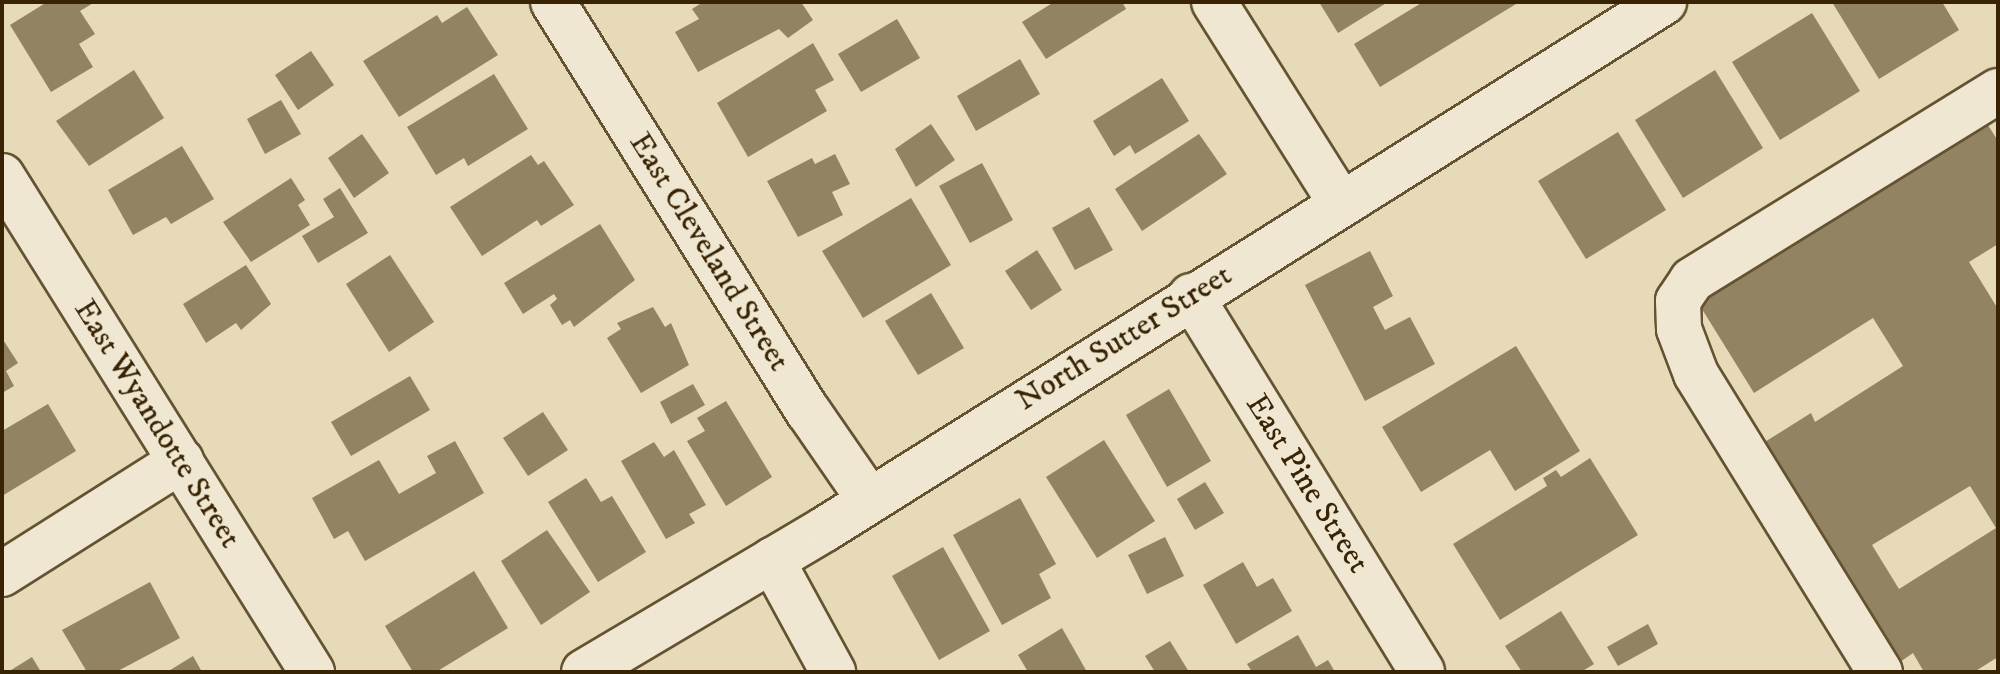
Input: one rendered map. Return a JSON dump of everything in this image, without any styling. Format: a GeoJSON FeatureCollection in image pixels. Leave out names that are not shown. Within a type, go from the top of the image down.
{"type":"FeatureCollection","features":[{"type":"Feature","properties":{"kind":"street","name":"East Cleveland Street"},"geometry":{"type":"LineString","coordinates":[[553,2],[808,411],[868,498]]}},
{"type":"Feature","properties":{"kind":"street"},"geometry":{"type":"LineString","coordinates":[[1214,2],[1341,204]]}},
{"type":"Feature","properties":{"kind":"street","name":"North Sutter Street"},"geometry":{"type":"LineString","coordinates":[[584,672],[772,560],[1664,2]]}},
{"type":"Feature","properties":{"kind":"street"},"geometry":{"type":"LineString","coordinates":[[1880,672],[1696,374],[1679,329],[1678,301],[1692,280],[1998,91]]}},
{"type":"Feature","properties":{"kind":"street","name":"East Wyandotte Street"},"geometry":{"type":"LineString","coordinates":[[2,176],[312,672]]}},
{"type":"Feature","properties":{"kind":"street","name":"East Pine Street"},"geometry":{"type":"LineString","coordinates":[[1191,296],[1422,672]]}},
{"type":"Feature","properties":{"kind":"street"},"geometry":{"type":"LineString","coordinates":[[2,574],[181,461]]}},
{"type":"Feature","properties":{"kind":"street"},"geometry":{"type":"LineString","coordinates":[[772,560],[833,672]]}},
{"type":"Feature","properties":{"kind":"building"},"geometry":{"type":"Polygon","coordinates":[[[47,2],[95,2],[80,11],[95,34],[79,44],[93,67],[51,92],[10,25],[47,2]]]}},
{"type":"Feature","properties":{"kind":"building"},"geometry":{"type":"Polygon","coordinates":[[[703,2],[801,2],[813,20],[788,38],[779,29],[698,72],[675,32],[699,19],[692,9],[703,2]]]}},
{"type":"Feature","properties":{"kind":"building"},"geometry":{"type":"Polygon","coordinates":[[[1054,2],[1122,2],[1126,9],[1046,59],[1022,22],[1054,2]]]}},
{"type":"Feature","properties":{"kind":"building"},"geometry":{"type":"Polygon","coordinates":[[[1319,2],[1388,2],[1338,33],[1319,2]]]}},
{"type":"Feature","properties":{"kind":"building"},"geometry":{"type":"Polygon","coordinates":[[[1423,2],[1516,4],[1380,87],[1354,44],[1423,2]]]}},
{"type":"Feature","properties":{"kind":"building"},"geometry":{"type":"Polygon","coordinates":[[[1832,2],[1942,2],[1959,30],[1879,79],[1832,2]]]}},
{"type":"Feature","properties":{"kind":"building"},"geometry":{"type":"Polygon","coordinates":[[[467,7],[498,55],[399,117],[363,61],[437,15],[442,23],[467,7]]]}},
{"type":"Feature","properties":{"kind":"building"},"geometry":{"type":"Polygon","coordinates":[[[1812,13],[1860,91],[1780,140],[1732,62],[1812,13]]]}},
{"type":"Feature","properties":{"kind":"building"},"geometry":{"type":"Polygon","coordinates":[[[897,19],[920,58],[861,92],[838,54],[897,19]]]}},
{"type":"Feature","properties":{"kind":"building"},"geometry":{"type":"Polygon","coordinates":[[[813,43],[834,80],[815,90],[827,111],[748,157],[717,103],[813,43]]]}},
{"type":"Feature","properties":{"kind":"building"},"geometry":{"type":"Polygon","coordinates":[[[311,51],[334,85],[298,110],[275,75],[311,51]]]}},
{"type":"Feature","properties":{"kind":"building"},"geometry":{"type":"Polygon","coordinates":[[[1020,59],[1040,94],[976,131],[957,96],[1020,59]]]}},
{"type":"Feature","properties":{"kind":"building"},"geometry":{"type":"Polygon","coordinates":[[[134,70],[164,118],[89,166],[56,121],[134,70]]]}},
{"type":"Feature","properties":{"kind":"building"},"geometry":{"type":"Polygon","coordinates":[[[1715,70],[1763,148],[1683,198],[1635,120],[1715,70]]]}},
{"type":"Feature","properties":{"kind":"building"},"geometry":{"type":"Polygon","coordinates":[[[494,74],[528,129],[468,166],[464,158],[436,175],[407,127],[494,74]]]}},
{"type":"Feature","properties":{"kind":"building"},"geometry":{"type":"Polygon","coordinates":[[[1162,78],[1189,121],[1135,154],[1130,145],[1114,156],[1093,121],[1162,78]]]}},
{"type":"Feature","properties":{"kind":"building"},"geometry":{"type":"Polygon","coordinates":[[[281,100],[301,134],[265,154],[247,119],[281,100]]]}},
{"type":"Feature","properties":{"kind":"building"},"geometry":{"type":"Polygon","coordinates":[[[1986,122],[1998,141],[1998,244],[1969,262],[1998,309],[1998,657],[1974,672],[1924,672],[1913,653],[1900,662],[1763,443],[1811,413],[1815,422],[1903,366],[1873,318],[1754,393],[1697,301],[1986,122]],[[1970,486],[1872,545],[1899,589],[1996,528],[1970,486]]]}},
{"type":"Feature","properties":{"kind":"building"},"geometry":{"type":"Polygon","coordinates":[[[931,124],[955,160],[916,187],[895,149],[931,124]]]}},
{"type":"Feature","properties":{"kind":"building"},"geometry":{"type":"Polygon","coordinates":[[[1618,132],[1666,210],[1586,259],[1538,181],[1618,132]]]}},
{"type":"Feature","properties":{"kind":"building"},"geometry":{"type":"Polygon","coordinates":[[[362,134],[389,173],[354,198],[328,158],[362,134]]]}},
{"type":"Feature","properties":{"kind":"building"},"geometry":{"type":"Polygon","coordinates":[[[1199,134],[1227,174],[1142,231],[1115,189],[1199,134]]]}},
{"type":"Feature","properties":{"kind":"building"},"geometry":{"type":"Polygon","coordinates":[[[182,146],[214,199],[171,224],[166,217],[133,235],[108,190],[182,146]]]}},
{"type":"Feature","properties":{"kind":"building"},"geometry":{"type":"Polygon","coordinates":[[[835,154],[850,184],[832,192],[843,215],[798,237],[767,181],[812,158],[815,164],[835,154]]]}},
{"type":"Feature","properties":{"kind":"building"},"geometry":{"type":"Polygon","coordinates":[[[531,155],[538,165],[544,161],[574,205],[541,226],[537,220],[482,256],[450,207],[531,155]]]}},
{"type":"Feature","properties":{"kind":"building"},"geometry":{"type":"Polygon","coordinates":[[[982,163],[1013,220],[970,243],[939,186],[982,163]]]}},
{"type":"Feature","properties":{"kind":"building"},"geometry":{"type":"Polygon","coordinates":[[[291,178],[305,200],[298,205],[310,225],[251,262],[223,222],[291,178]]]}},
{"type":"Feature","properties":{"kind":"building"},"geometry":{"type":"Polygon","coordinates":[[[340,188],[368,233],[318,263],[302,236],[334,217],[323,199],[340,188]]]}},
{"type":"Feature","properties":{"kind":"building"},"geometry":{"type":"Polygon","coordinates":[[[911,198],[951,265],[863,318],[822,251],[911,198]]]}},
{"type":"Feature","properties":{"kind":"building"},"geometry":{"type":"Polygon","coordinates":[[[1089,207],[1113,250],[1075,270],[1052,228],[1089,207]]]}},
{"type":"Feature","properties":{"kind":"building"},"geometry":{"type":"Polygon","coordinates":[[[600,224],[635,280],[574,327],[570,320],[562,325],[550,305],[557,299],[554,294],[523,314],[504,283],[600,224]]]}},
{"type":"Feature","properties":{"kind":"building"},"geometry":{"type":"Polygon","coordinates":[[[1037,250],[1062,290],[1031,310],[1005,271],[1037,250]]]}},
{"type":"Feature","properties":{"kind":"building"},"geometry":{"type":"Polygon","coordinates":[[[1370,251],[1393,296],[1373,307],[1385,330],[1410,317],[1435,364],[1365,401],[1305,285],[1370,251]]]}},
{"type":"Feature","properties":{"kind":"building"},"geometry":{"type":"Polygon","coordinates":[[[390,255],[434,322],[389,352],[346,284],[390,255]]]}},
{"type":"Feature","properties":{"kind":"building"},"geometry":{"type":"Polygon","coordinates":[[[246,265],[271,304],[241,330],[236,323],[206,343],[183,304],[246,265]]]}},
{"type":"Feature","properties":{"kind":"building"},"geometry":{"type":"Polygon","coordinates":[[[931,293],[964,348],[918,375],[885,321],[931,293]]]}},
{"type":"Feature","properties":{"kind":"building"},"geometry":{"type":"Polygon","coordinates":[[[653,307],[665,327],[671,323],[689,365],[641,393],[607,338],[621,329],[617,323],[653,307]]]}},
{"type":"Feature","properties":{"kind":"building"},"geometry":{"type":"Polygon","coordinates":[[[2,338],[18,363],[6,371],[14,386],[2,393],[2,338]]]}},
{"type":"Feature","properties":{"kind":"building"},"geometry":{"type":"Polygon","coordinates":[[[1516,346],[1580,451],[1515,491],[1490,450],[1421,492],[1382,427],[1516,346]]]}},
{"type":"Feature","properties":{"kind":"building"},"geometry":{"type":"Polygon","coordinates":[[[410,376],[430,410],[351,456],[331,422],[410,376]]]}},
{"type":"Feature","properties":{"kind":"building"},"geometry":{"type":"Polygon","coordinates":[[[693,384],[705,405],[671,424],[660,402],[693,384]]]}},
{"type":"Feature","properties":{"kind":"building"},"geometry":{"type":"Polygon","coordinates":[[[1169,389],[1211,461],[1167,487],[1126,415],[1169,389]]]}},
{"type":"Feature","properties":{"kind":"building"},"geometry":{"type":"Polygon","coordinates":[[[726,401],[772,477],[726,506],[687,441],[705,431],[697,418],[726,401]]]}},
{"type":"Feature","properties":{"kind":"building"},"geometry":{"type":"Polygon","coordinates":[[[48,404],[76,451],[2,496],[2,431],[48,404]]]}},
{"type":"Feature","properties":{"kind":"building"},"geometry":{"type":"Polygon","coordinates":[[[543,412],[568,450],[528,476],[503,438],[543,412]]]}},
{"type":"Feature","properties":{"kind":"building"},"geometry":{"type":"Polygon","coordinates":[[[1104,440],[1155,521],[1097,558],[1046,477],[1104,440]]]}},
{"type":"Feature","properties":{"kind":"building"},"geometry":{"type":"Polygon","coordinates":[[[455,441],[484,493],[365,561],[348,531],[334,539],[312,498],[379,460],[399,494],[436,473],[427,456],[455,441]]]}},
{"type":"Feature","properties":{"kind":"building"},"geometry":{"type":"Polygon","coordinates":[[[654,442],[664,457],[674,450],[706,505],[689,514],[695,523],[666,539],[621,461],[654,442]]]}},
{"type":"Feature","properties":{"kind":"building"},"geometry":{"type":"Polygon","coordinates":[[[1590,458],[1638,535],[1500,620],[1453,544],[1547,486],[1543,478],[1556,470],[1561,477],[1590,458]]]}},
{"type":"Feature","properties":{"kind":"building"},"geometry":{"type":"Polygon","coordinates":[[[586,478],[601,502],[612,496],[646,552],[598,582],[548,502],[586,478]]]}},
{"type":"Feature","properties":{"kind":"building"},"geometry":{"type":"Polygon","coordinates":[[[1205,482],[1224,513],[1195,530],[1177,499],[1205,482]]]}},
{"type":"Feature","properties":{"kind":"building"},"geometry":{"type":"Polygon","coordinates":[[[1020,498],[1056,564],[1039,574],[1051,598],[1002,625],[953,535],[1020,498]]]}},
{"type":"Feature","properties":{"kind":"building"},"geometry":{"type":"Polygon","coordinates":[[[547,530],[590,592],[541,625],[501,561],[547,530]]]}},
{"type":"Feature","properties":{"kind":"building"},"geometry":{"type":"Polygon","coordinates":[[[1165,537],[1184,576],[1147,594],[1128,555],[1165,537]]]}},
{"type":"Feature","properties":{"kind":"building"},"geometry":{"type":"Polygon","coordinates":[[[943,547],[990,631],[939,660],[892,576],[943,547]]]}},
{"type":"Feature","properties":{"kind":"building"},"geometry":{"type":"Polygon","coordinates":[[[1243,562],[1257,587],[1273,578],[1292,611],[1236,644],[1203,585],[1243,562]]]}},
{"type":"Feature","properties":{"kind":"building"},"geometry":{"type":"Polygon","coordinates":[[[474,571],[508,628],[436,672],[413,672],[385,626],[474,571]]]}},
{"type":"Feature","properties":{"kind":"building"},"geometry":{"type":"Polygon","coordinates":[[[150,582],[180,638],[116,672],[87,672],[62,630],[150,582]]]}},
{"type":"Feature","properties":{"kind":"building"},"geometry":{"type":"Polygon","coordinates":[[[1561,611],[1594,664],[1581,672],[1522,672],[1505,646],[1561,611]]]}},
{"type":"Feature","properties":{"kind":"building"},"geometry":{"type":"Polygon","coordinates":[[[1648,624],[1658,644],[1618,666],[1607,647],[1648,624]]]}},
{"type":"Feature","properties":{"kind":"building"},"geometry":{"type":"Polygon","coordinates":[[[1062,628],[1087,672],[1028,672],[1018,655],[1062,628]]]}},
{"type":"Feature","properties":{"kind":"building"},"geometry":{"type":"Polygon","coordinates":[[[1298,635],[1316,667],[1328,660],[1335,672],[1252,672],[1247,664],[1298,635]]]}},
{"type":"Feature","properties":{"kind":"building"},"geometry":{"type":"Polygon","coordinates":[[[1170,641],[1189,672],[1155,672],[1145,656],[1170,641]]]}},
{"type":"Feature","properties":{"kind":"building"},"geometry":{"type":"Polygon","coordinates":[[[193,656],[202,672],[167,672],[193,656]]]}},
{"type":"Feature","properties":{"kind":"building"},"geometry":{"type":"Polygon","coordinates":[[[32,657],[41,672],[8,672],[32,657]]]}}]}
